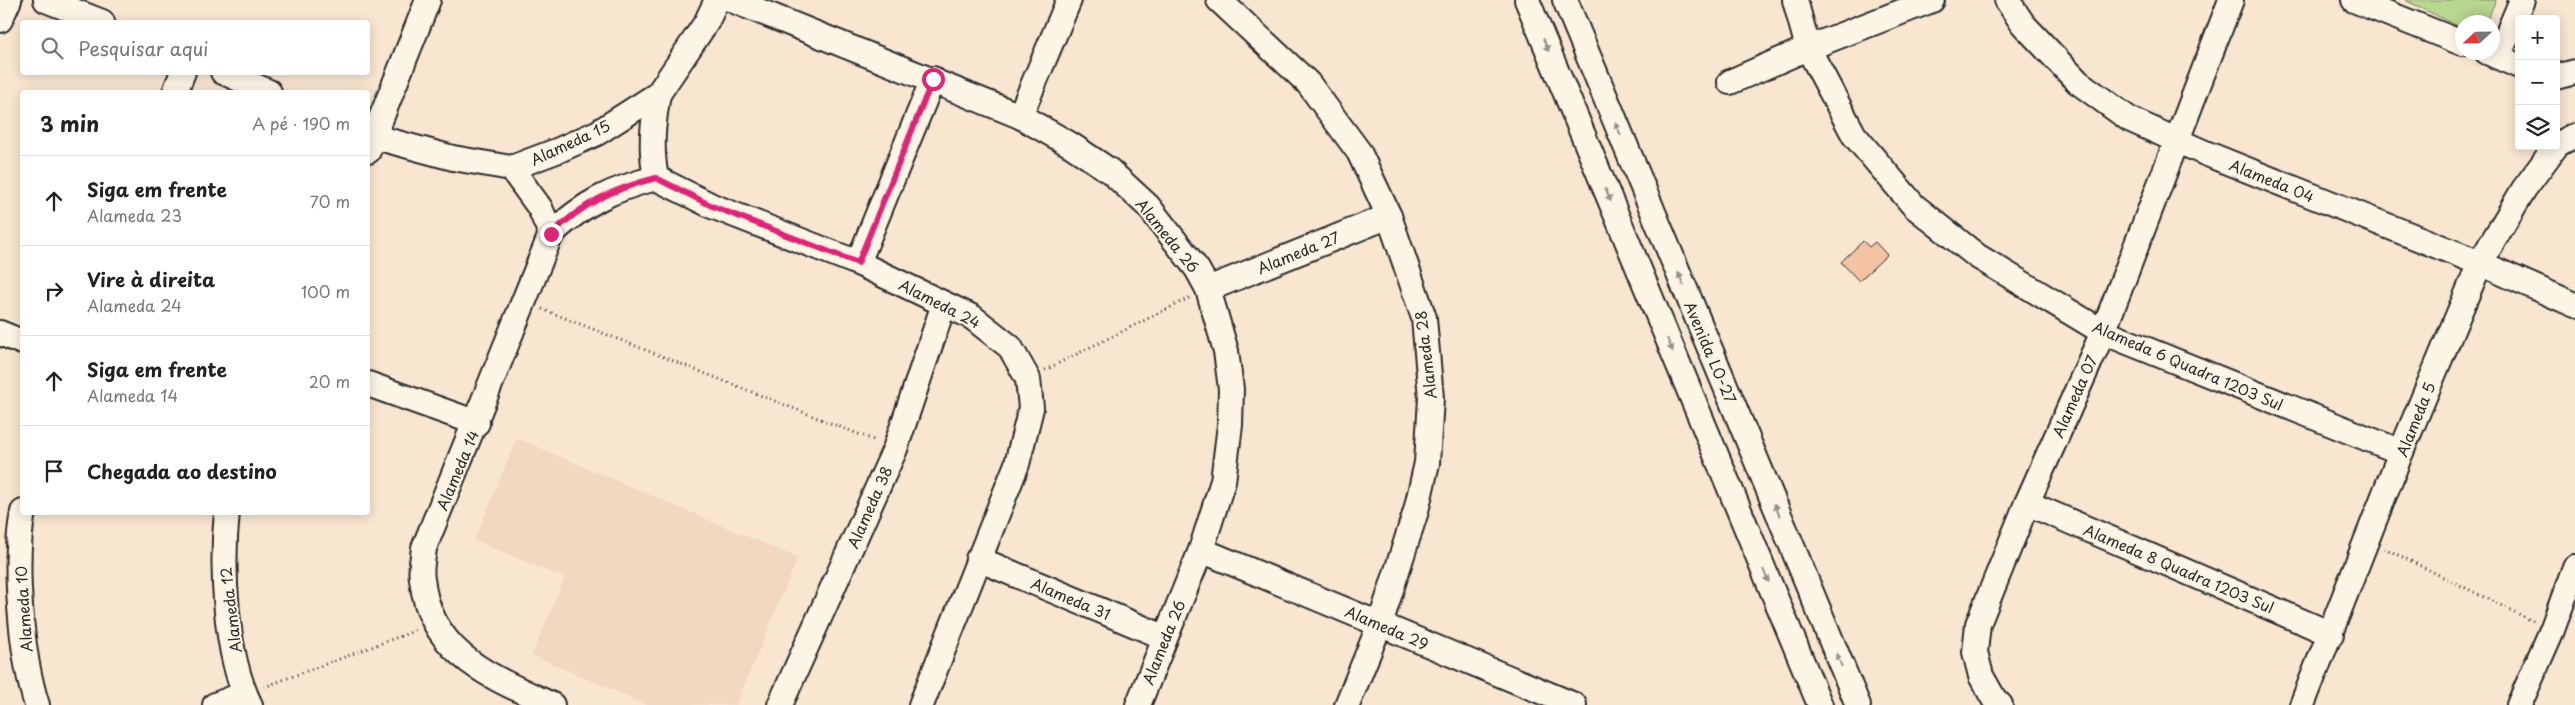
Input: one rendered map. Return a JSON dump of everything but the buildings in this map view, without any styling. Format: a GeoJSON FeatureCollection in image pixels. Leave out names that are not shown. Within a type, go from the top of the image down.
{"type":"FeatureCollection","features":[{"type":"Feature","properties":{"kind":"street"},"geometry":{"type":"LineString","coordinates":[[0,20],[9,0]]}},
{"type":"Feature","properties":{"kind":"street"},"geometry":{"type":"LineString","coordinates":[[46,0],[97,20]]}},
{"type":"Feature","properties":{"kind":"street"},"geometry":{"type":"LineString","coordinates":[[370,139],[428,0]]}},
{"type":"Feature","properties":{"kind":"street","name":"Alameda 15"},"geometry":{"type":"LineString","coordinates":[[370,141],[511,168],[597,132],[658,94],[706,23],[717,0]]}},
{"type":"Feature","properties":{"kind":"street","name":"Alameda 26"},"geometry":{"type":"LineString","coordinates":[[732,0],[933,79],[1020,116],[1110,171],[1148,206],[1198,269],[1208,289],[1226,351],[1231,389],[1230,425],[1223,481],[1200,550],[1138,705]]}},
{"type":"Feature","properties":{"kind":"street"},"geometry":{"type":"LineString","coordinates":[[1020,116],[1069,0]]}},
{"type":"Feature","properties":{"kind":"street","name":"Alameda 28"},"geometry":{"type":"LineString","coordinates":[[1219,0],[1308,82],[1359,152],[1389,216],[1424,318],[1431,398],[1427,463],[1416,511],[1380,624],[1347,705]]}},
{"type":"Feature","properties":{"kind":"street"},"geometry":{"type":"LineString","coordinates":[[1527,0],[1820,705]]}},
{"type":"Feature","properties":{"kind":"street","name":"Avenida LO-27"},"geometry":{"type":"LineString","coordinates":[[1565,0],[1858,705]]}},
{"type":"Feature","properties":{"kind":"street","name":"Alameda 6 Quadra 1203 Sul"},"geometry":{"type":"LineString","coordinates":[[1795,0],[1808,48],[1854,135],[1914,206],[1977,256],[2103,332],[2401,452]]}},
{"type":"Feature","properties":{"kind":"street"},"geometry":{"type":"LineString","coordinates":[[1730,82],[1808,48],[1932,0]]}},
{"type":"Feature","properties":{"kind":"street","name":"Alameda 04"},"geometry":{"type":"LineString","coordinates":[[2007,0],[2023,24],[2078,82],[2129,119],[2205,153],[2480,263],[2575,305]]}},
{"type":"Feature","properties":{"kind":"street","name":"Alameda 07"},"geometry":{"type":"LineString","coordinates":[[2000,705],[1994,699],[1981,676],[1975,652],[1978,624],[2027,503],[2103,332],[2231,0]]}},
{"type":"Feature","properties":{"kind":"street"},"geometry":{"type":"LineString","coordinates":[[2354,0],[2455,40]]}},
{"type":"Feature","properties":{"kind":"street"},"geometry":{"type":"LineString","coordinates":[[2501,58],[2522,0]]}},
{"type":"Feature","properties":{"kind":"street"},"geometry":{"type":"LineString","coordinates":[[2560,76],[2575,72]]}},
{"type":"Feature","properties":{"kind":"street"},"geometry":{"type":"LineString","coordinates":[[176,90],[182,75]]}},
{"type":"Feature","properties":{"kind":"street"},"geometry":{"type":"LineString","coordinates":[[230,75],[264,90]]}},
{"type":"Feature","properties":{"kind":"street"},"geometry":{"type":"LineString","coordinates":[[858,263],[933,79]]}},
{"type":"Feature","properties":{"kind":"street"},"geometry":{"type":"LineString","coordinates":[[656,178],[651,154],[652,127],[658,94]]}},
{"type":"Feature","properties":{"kind":"street","name":"Alameda 5"},"geometry":{"type":"LineString","coordinates":[[2302,705],[2401,452],[2480,263],[2524,189],[2553,150]]}},
{"type":"Feature","properties":{"kind":"street"},"geometry":{"type":"LineString","coordinates":[[511,168],[540,208],[551,234]]}},
{"type":"Feature","properties":{"kind":"street","name":"Alameda 24"},"geometry":{"type":"LineString","coordinates":[[656,178],[712,206],[858,263],[972,317],[994,332],[1010,347],[1028,379],[1031,408],[1027,431],[1017,464],[920,705]]}},
{"type":"Feature","properties":{"kind":"street","name":"Alameda 14"},"geometry":{"type":"LineString","coordinates":[[552,705],[468,662],[446,643],[435,624],[426,601],[421,577],[424,548],[477,423],[551,234],[570,216],[594,200],[624,186],[656,178]]}},
{"type":"Feature","properties":{"kind":"street","name":"Alameda 27"},"geometry":{"type":"LineString","coordinates":[[1208,289],[1389,216]]}},
{"type":"Feature","properties":{"kind":"street","name":"Alameda 38"},"geometry":{"type":"LineString","coordinates":[[780,705],[895,449],[944,304]]}},
{"type":"Feature","properties":{"kind":"street"},"geometry":{"type":"LineString","coordinates":[[0,333],[20,341]]}},
{"type":"Feature","properties":{"kind":"street"},"geometry":{"type":"LineString","coordinates":[[370,385],[477,423]]}},
{"type":"Feature","properties":{"kind":"street","name":"Alameda 8 Quadra 1203 Sul"},"geometry":{"type":"LineString","coordinates":[[2027,503],[2331,634]]}},
{"type":"Feature","properties":{"kind":"street","name":"Alameda 10"},"geometry":{"type":"LineString","coordinates":[[22,515],[19,533],[21,617],[30,685],[37,705]]}},
{"type":"Feature","properties":{"kind":"street","name":"Alameda 12"},"geometry":{"type":"LineString","coordinates":[[227,515],[223,551],[231,640],[247,699]]}},
{"type":"Feature","properties":{"kind":"street","name":"Alameda 29"},"geometry":{"type":"LineString","coordinates":[[1200,550],[1567,704]]}},
{"type":"Feature","properties":{"kind":"street","name":"Alameda 31"},"geometry":{"type":"LineString","coordinates":[[978,559],[1164,637]]}},
{"type":"Feature","properties":{"kind":"street"},"geometry":{"type":"LineString","coordinates":[[2520,705],[2552,630],[2575,567]]}},
{"type":"Feature","properties":{"kind":"street"},"geometry":{"type":"LineString","coordinates":[[215,705],[247,699]]}},
{"type":"Feature","properties":{"kind":"path"},"geometry":{"type":"LineString","coordinates":[[1028,379],[1208,289]]}},
{"type":"Feature","properties":{"kind":"path"},"geometry":{"type":"LineString","coordinates":[[525,302],[895,449]]}},
{"type":"Feature","properties":{"kind":"path"},"geometry":{"type":"LineString","coordinates":[[2368,540],[2552,630]]}},
{"type":"Feature","properties":{"kind":"path"},"geometry":{"type":"LineString","coordinates":[[247,699],[435,624]]}},
{"type":"Feature","properties":{"kind":"shaded area"},"geometry":{"type":"Polygon","coordinates":[[[517,438],[798,558],[736,705],[647,705],[532,655],[564,578],[474,540],[517,438]]]}},
{"type":"Feature","properties":{"kind":"green space"},"geometry":{"type":"Polygon","coordinates":[[[2405,0],[2496,0],[2489,15],[2455,15],[2455,25],[2405,0]]]}},
{"type":"Feature","properties":{"kind":"route"},"geometry":{"type":"LineString","coordinates":[[551,234],[570,216],[594,200],[624,186],[656,178],[712,206],[858,263],[933,79]]}}]}
